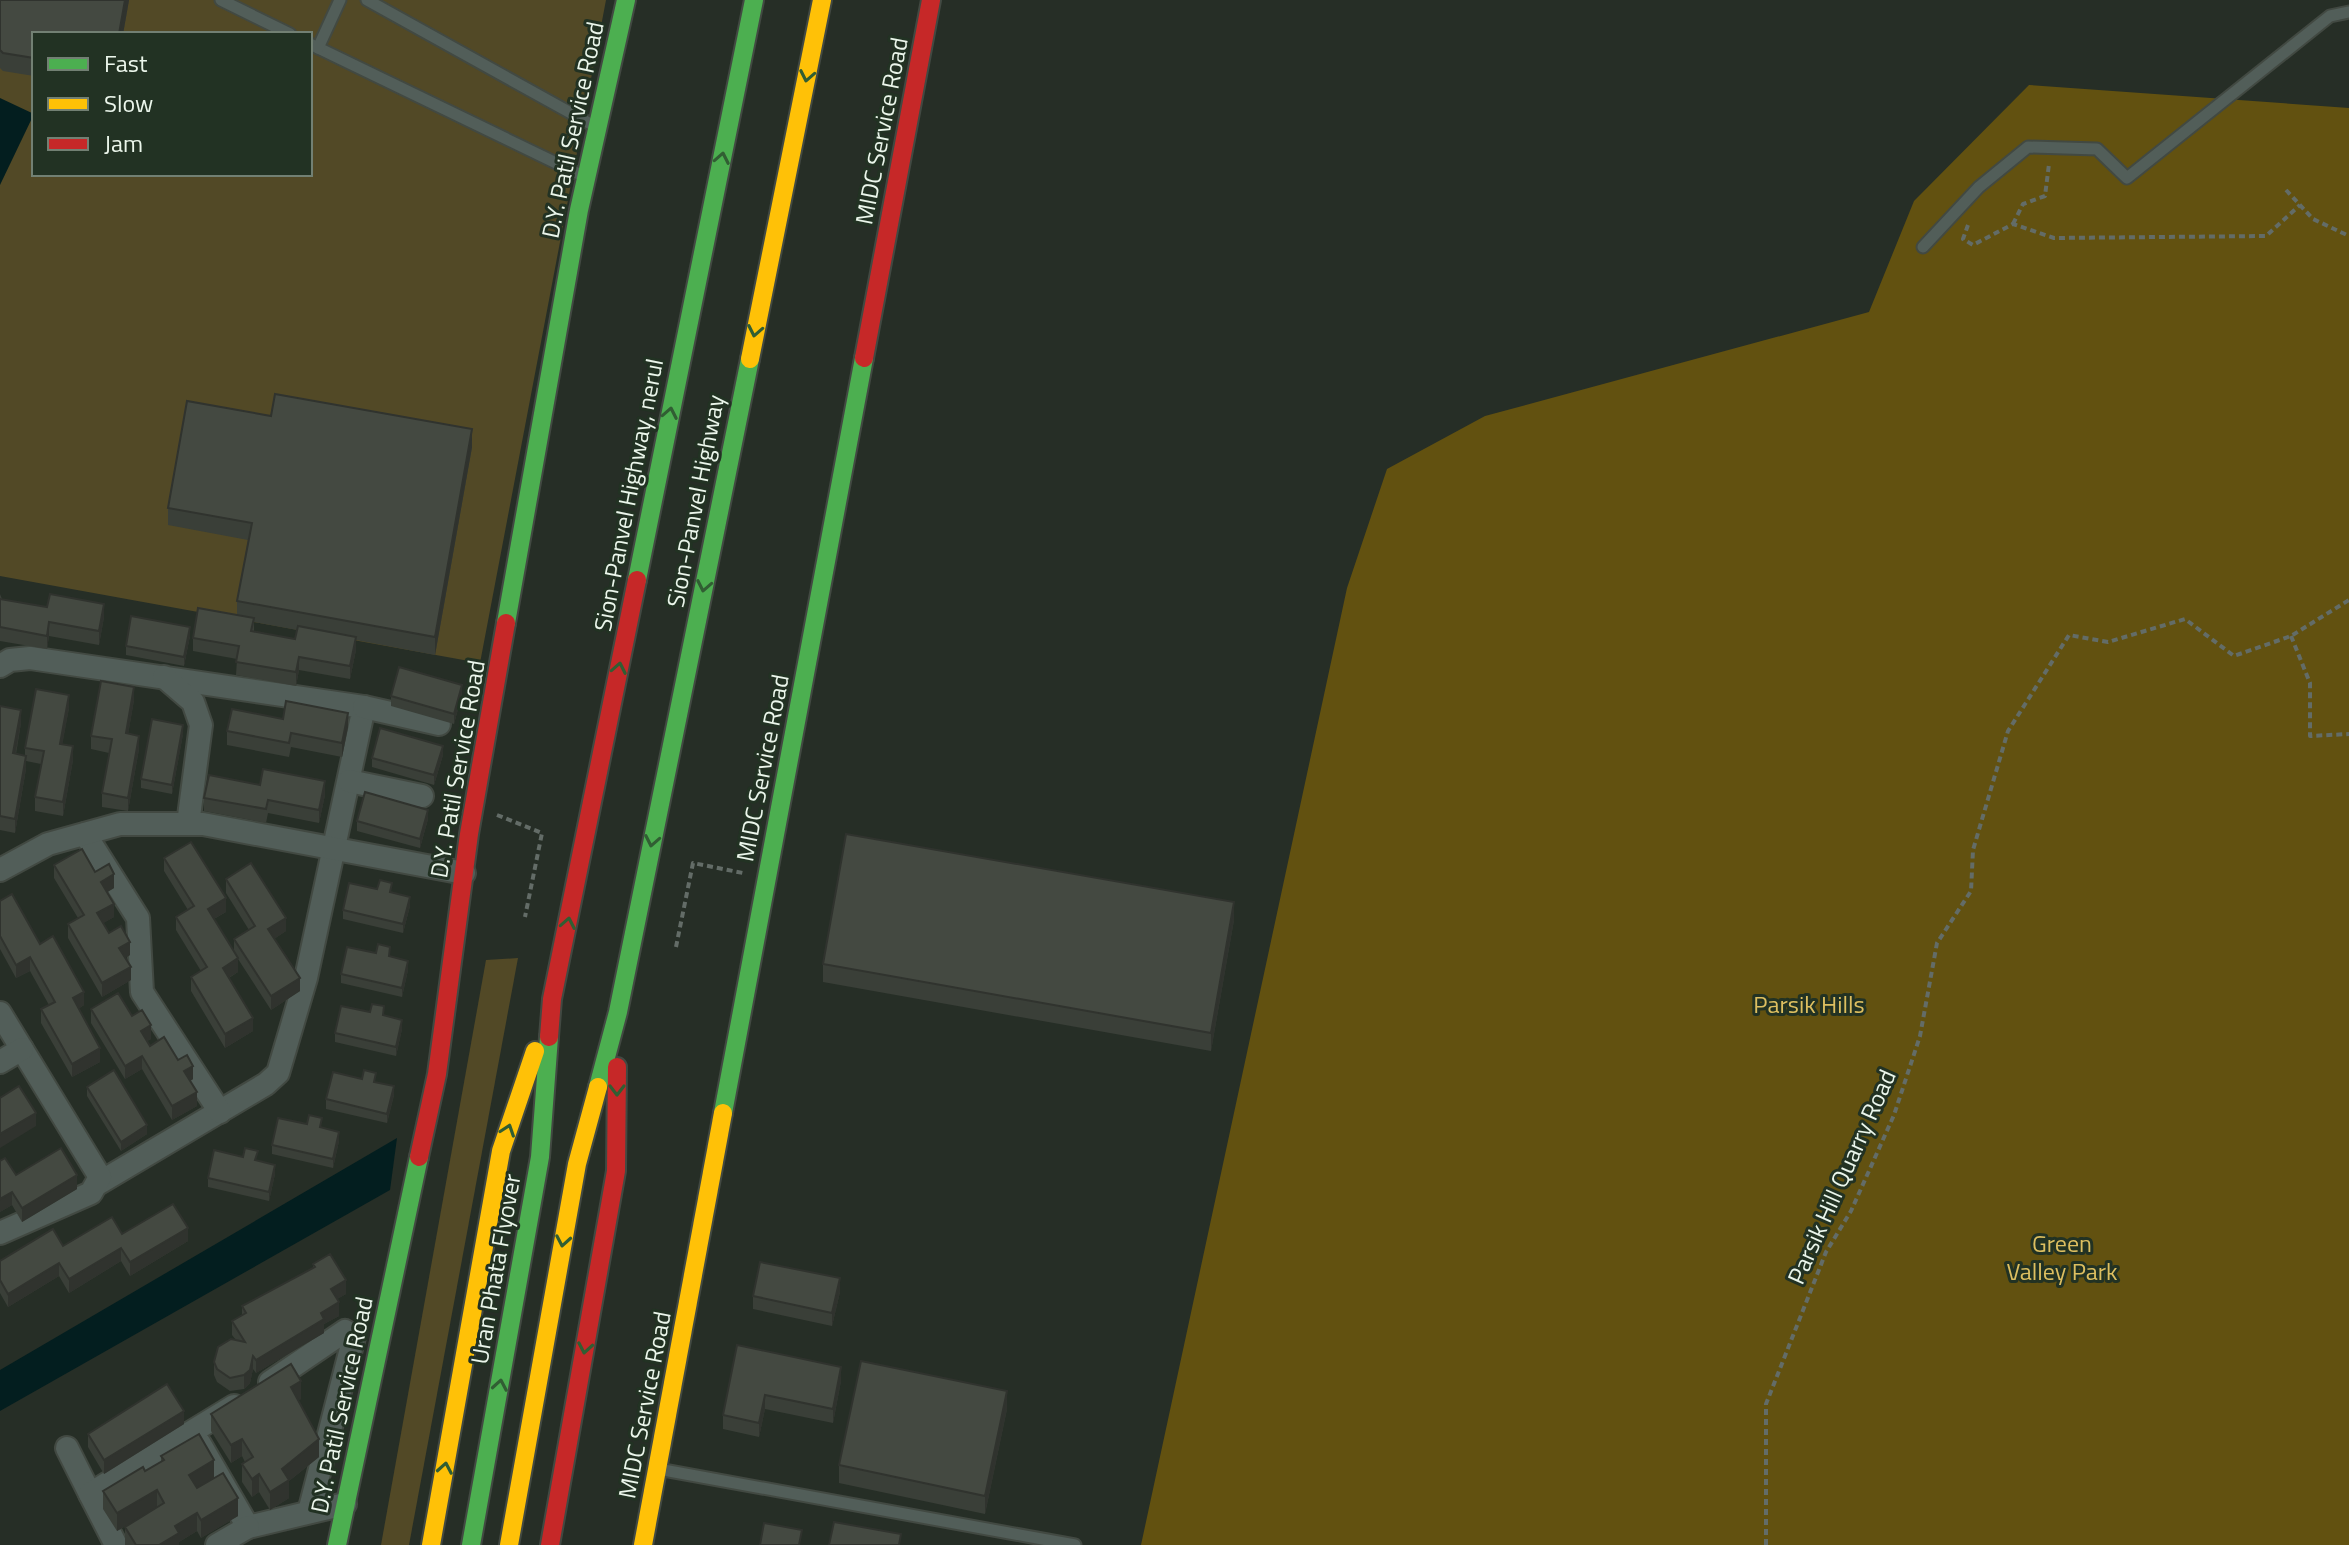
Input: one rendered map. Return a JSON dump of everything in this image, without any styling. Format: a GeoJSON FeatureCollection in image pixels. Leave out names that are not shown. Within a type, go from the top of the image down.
{"type":"FeatureCollection","features":[{"type":"Feature","properties":{"kind":"main road","name":"D.Y. Patil Service Road"},"geometry":{"type":"LineString","coordinates":[[337,1545],[437,1074],[464,873],[585,178],[626,0]]}},
{"type":"Feature","properties":{"kind":"main road","name":"Sion-Panvel Highway, nerul"},"geometry":{"type":"LineString","coordinates":[[552,999],[754,0]]}},
{"type":"Feature","properties":{"kind":"main road","name":"Sion-Panvel Highway"},"geometry":{"type":"LineString","coordinates":[[618,1012],[822,0]]}},
{"type":"Feature","properties":{"kind":"main road","name":"MIDC Service Road"},"geometry":{"type":"LineString","coordinates":[[643,1545],[931,0]]}},
{"type":"Feature","properties":{"kind":"main road"},"geometry":{"type":"LineString","coordinates":[[431,1545],[501,1151],[552,999]]}},
{"type":"Feature","properties":{"kind":"main road","name":"Uran Phata Flyover"},"geometry":{"type":"LineString","coordinates":[[471,1545],[540,1157],[552,999]]}},
{"type":"Feature","properties":{"kind":"main road"},"geometry":{"type":"LineString","coordinates":[[509,1545],[577,1164],[618,1012]]}},
{"type":"Feature","properties":{"kind":"main road"},"geometry":{"type":"LineString","coordinates":[[550,1545],[616,1171],[618,1012]]}},
{"type":"Feature","properties":{"kind":"street"},"geometry":{"type":"LineString","coordinates":[[0,666],[10,660],[30,658],[364,707],[439,724]]}},
{"type":"Feature","properties":{"kind":"street"},"geometry":{"type":"LineString","coordinates":[[162,676],[193,702],[201,725],[188,824]]}},
{"type":"Feature","properties":{"kind":"street"},"geometry":{"type":"LineString","coordinates":[[0,1233],[91,1193],[99,1183],[266,1084],[278,1073],[285,1059],[335,849],[364,707]]}},
{"type":"Feature","properties":{"kind":"street"},"geometry":{"type":"LineString","coordinates":[[349,781],[422,796]]}},
{"type":"Feature","properties":{"kind":"street"},"geometry":{"type":"LineString","coordinates":[[0,870],[48,844],[120,824],[188,824],[464,873]]}},
{"type":"Feature","properties":{"kind":"street"},"geometry":{"type":"LineString","coordinates":[[85,834],[138,918],[142,992],[220,1112]]}},
{"type":"Feature","properties":{"kind":"street"},"geometry":{"type":"LineString","coordinates":[[0,1013],[95,1169],[99,1183]]}},
{"type":"Feature","properties":{"kind":"street"},"geometry":{"type":"LineString","coordinates":[[0,1062],[22,1049]]}},
{"type":"Feature","properties":{"kind":"street"},"geometry":{"type":"LineString","coordinates":[[90,1494],[194,1433],[345,1331],[354,1337],[309,1512]]}},
{"type":"Feature","properties":{"kind":"street"},"geometry":{"type":"LineString","coordinates":[[194,1433],[245,1535]]}},
{"type":"Feature","properties":{"kind":"street"},"geometry":{"type":"LineString","coordinates":[[67,1448],[116,1545]]}},
{"type":"Feature","properties":{"kind":"street"},"geometry":{"type":"LineString","coordinates":[[217,1545],[309,1512],[345,1504]]}},
{"type":"Feature","properties":{"kind":"lane"},"geometry":{"type":"LineString","coordinates":[[221,0],[286,32]]}},
{"type":"Feature","properties":{"kind":"lane"},"geometry":{"type":"LineString","coordinates":[[340,0],[314,46],[585,178]]}},
{"type":"Feature","properties":{"kind":"lane"},"geometry":{"type":"LineString","coordinates":[[367,0],[597,127]]}},
{"type":"Feature","properties":{"kind":"lane"},"geometry":{"type":"LineString","coordinates":[[1923,247],[1979,187],[2028,147],[2097,149],[2127,178],[2330,16],[2349,12]]}},
{"type":"Feature","properties":{"kind":"lane"},"geometry":{"type":"LineString","coordinates":[[657,1469],[1075,1545]]}},
{"type":"Feature","properties":{"kind":"path"},"geometry":{"type":"LineString","coordinates":[[1973,245],[2013,224],[2023,204],[2045,196],[2051,148]]}},
{"type":"Feature","properties":{"kind":"path"},"geometry":{"type":"LineString","coordinates":[[2286,190],[2313,219],[2349,236]]}},
{"type":"Feature","properties":{"kind":"path"},"geometry":{"type":"LineString","coordinates":[[2013,224],[2054,238],[2266,236],[2300,205]]}},
{"type":"Feature","properties":{"kind":"path","name":"Parsik Hill Quarry Road"},"geometry":{"type":"LineString","coordinates":[[1766,1545],[1766,1404],[1826,1252],[1851,1211],[1894,1115],[1920,1036],[1937,943],[1971,891],[1973,850],[2008,731],[2069,635],[2108,642],[2185,619],[2234,656],[2291,636],[2349,600]]}},
{"type":"Feature","properties":{"kind":"path"},"geometry":{"type":"LineString","coordinates":[[2291,636],[2310,683],[2310,736],[2349,734]]}},
{"type":"Feature","properties":{"kind":"path"},"geometry":{"type":"LineString","coordinates":[[476,806],[542,833],[525,917]]}},
{"type":"Feature","properties":{"kind":"path"},"geometry":{"type":"LineString","coordinates":[[676,947],[693,863],[767,878]]}},
{"type":"Feature","properties":{"kind":"shaded area"},"geometry":{"type":"Polygon","coordinates":[[[0,0],[606,0],[480,663],[0,576],[0,0]]]}},
{"type":"Feature","properties":{"kind":"shaded area"},"geometry":{"type":"Polygon","coordinates":[[[518,958],[409,1545],[381,1545],[486,960],[518,958]]]}},
{"type":"Feature","properties":{"kind":"green space","name":"Parsik Hills"},"geometry":{"type":"Polygon","coordinates":[[[2029,85],[2349,108],[2349,1545],[1141,1545],[1347,588],[1387,469],[1485,416],[1869,312],[1914,201],[2029,85]]]}},
{"type":"Feature","properties":{"kind":"water"},"geometry":{"type":"Polygon","coordinates":[[[0,98],[32,113],[32,118],[0,185],[0,98]]]}},
{"type":"Feature","properties":{"kind":"water"},"geometry":{"type":"Polygon","coordinates":[[[397,1138],[390,1190],[0,1411],[0,1370],[397,1138]]]}},
{"type":"Feature","properties":{"kind":"building"},"geometry":{"type":"Polygon","coordinates":[[[0,0],[125,0],[119,32],[32,32],[32,58],[0,50],[0,0]]]}},
{"type":"Feature","properties":{"kind":"building"},"geometry":{"type":"Polygon","coordinates":[[[275,394],[472,429],[435,637],[237,601],[252,523],[168,508],[187,401],[271,416],[275,394]]]}},
{"type":"Feature","properties":{"kind":"building"},"geometry":{"type":"Polygon","coordinates":[[[50,594],[104,604],[99,631],[49,622],[47,636],[0,627],[0,599],[47,607],[50,594]]]}},
{"type":"Feature","properties":{"kind":"building"},"geometry":{"type":"Polygon","coordinates":[[[198,608],[254,618],[251,631],[295,639],[298,626],[356,637],[350,666],[299,657],[296,672],[236,662],[239,646],[193,638],[198,608]]]}},
{"type":"Feature","properties":{"kind":"building"},"geometry":{"type":"Polygon","coordinates":[[[131,616],[190,627],[184,657],[126,646],[131,616]]]}},
{"type":"Feature","properties":{"kind":"building"},"geometry":{"type":"Polygon","coordinates":[[[399,667],[462,685],[454,714],[391,696],[399,667]]]}},
{"type":"Feature","properties":{"kind":"building"},"geometry":{"type":"Polygon","coordinates":[[[101,681],[134,687],[126,733],[139,736],[128,798],[102,793],[112,739],[91,736],[101,681]]]}},
{"type":"Feature","properties":{"kind":"building"},"geometry":{"type":"Polygon","coordinates":[[[36,689],[69,695],[60,744],[73,746],[63,802],[35,797],[44,751],[25,748],[36,689]]]}},
{"type":"Feature","properties":{"kind":"building"},"geometry":{"type":"Polygon","coordinates":[[[286,701],[348,713],[342,743],[291,733],[289,743],[227,731],[232,709],[283,719],[286,701]]]}},
{"type":"Feature","properties":{"kind":"building"},"geometry":{"type":"Polygon","coordinates":[[[0,706],[21,710],[13,753],[26,756],[15,819],[0,816],[0,706]]]}},
{"type":"Feature","properties":{"kind":"building"},"geometry":{"type":"Polygon","coordinates":[[[152,719],[183,725],[172,785],[141,779],[152,719]]]}},
{"type":"Feature","properties":{"kind":"building"},"geometry":{"type":"Polygon","coordinates":[[[380,728],[443,746],[434,775],[372,758],[380,728]]]}},
{"type":"Feature","properties":{"kind":"building"},"geometry":{"type":"Polygon","coordinates":[[[263,769],[325,781],[319,810],[268,800],[266,809],[204,798],[209,775],[260,785],[263,769]]]}},
{"type":"Feature","properties":{"kind":"building"},"geometry":{"type":"Polygon","coordinates":[[[365,792],[428,810],[420,839],[357,821],[365,792]]]}},
{"type":"Feature","properties":{"kind":"building"},"geometry":{"type":"Polygon","coordinates":[[[846,834],[1234,902],[1211,1033],[823,964],[846,834]]]}},
{"type":"Feature","properties":{"kind":"building"},"geometry":{"type":"Polygon","coordinates":[[[191,842],[226,898],[208,909],[238,958],[223,968],[253,1018],[225,1034],[191,977],[207,967],[176,917],[194,906],[164,858],[191,842]]]}},
{"type":"Feature","properties":{"kind":"building"},"geometry":{"type":"Polygon","coordinates":[[[82,849],[95,872],[109,864],[114,874],[101,882],[114,904],[97,913],[109,933],[121,926],[130,942],[119,948],[131,967],[102,983],[68,924],[84,915],[54,865],[82,849]]]}},
{"type":"Feature","properties":{"kind":"building"},"geometry":{"type":"Polygon","coordinates":[[[251,863],[286,918],[268,929],[300,978],[271,996],[234,939],[255,926],[226,879],[251,863]]]}},
{"type":"Feature","properties":{"kind":"building"},"geometry":{"type":"Polygon","coordinates":[[[380,880],[392,883],[390,892],[410,897],[403,924],[343,910],[349,883],[377,889],[380,880]]]}},
{"type":"Feature","properties":{"kind":"building"},"geometry":{"type":"Polygon","coordinates":[[[12,894],[40,944],[53,936],[84,992],[73,998],[100,1048],[72,1064],[41,1009],[55,1002],[30,957],[16,965],[0,936],[0,901],[12,894]]]}},
{"type":"Feature","properties":{"kind":"building"},"geometry":{"type":"Polygon","coordinates":[[[378,944],[390,947],[389,956],[408,961],[402,988],[341,974],[347,947],[376,953],[378,944]]]}},
{"type":"Feature","properties":{"kind":"building"},"geometry":{"type":"Polygon","coordinates":[[[118,993],[132,1016],[142,1010],[151,1025],[141,1031],[150,1046],[164,1037],[178,1060],[187,1055],[193,1066],[184,1071],[197,1092],[172,1106],[142,1056],[125,1066],[91,1009],[118,993]]]}},
{"type":"Feature","properties":{"kind":"building"},"geometry":{"type":"Polygon","coordinates":[[[372,1004],[384,1006],[383,1015],[402,1020],[396,1047],[335,1033],[341,1006],[370,1012],[372,1004]]]}},
{"type":"Feature","properties":{"kind":"building"},"geometry":{"type":"Polygon","coordinates":[[[114,1070],[147,1125],[121,1142],[87,1087],[114,1070]]]}},
{"type":"Feature","properties":{"kind":"building"},"geometry":{"type":"Polygon","coordinates":[[[364,1070],[376,1073],[374,1082],[394,1086],[387,1114],[326,1099],[333,1072],[362,1079],[364,1070]]]}},
{"type":"Feature","properties":{"kind":"building"},"geometry":{"type":"Polygon","coordinates":[[[19,1086],[36,1113],[0,1134],[0,1098],[19,1086]]]}},
{"type":"Feature","properties":{"kind":"building"},"geometry":{"type":"Polygon","coordinates":[[[309,1115],[322,1118],[320,1127],[339,1132],[333,1159],[272,1145],[278,1118],[307,1124],[309,1115]]]}},
{"type":"Feature","properties":{"kind":"building"},"geometry":{"type":"Polygon","coordinates":[[[61,1148],[77,1175],[22,1208],[12,1192],[0,1199],[0,1161],[5,1158],[16,1175],[61,1148]]]}},
{"type":"Feature","properties":{"kind":"building"},"geometry":{"type":"Polygon","coordinates":[[[245,1148],[258,1151],[255,1160],[275,1165],[269,1192],[208,1178],[214,1150],[243,1157],[245,1148]]]}},
{"type":"Feature","properties":{"kind":"building"},"geometry":{"type":"Polygon","coordinates":[[[173,1204],[188,1228],[130,1262],[121,1248],[69,1279],[59,1263],[8,1294],[0,1280],[0,1261],[53,1229],[63,1246],[112,1217],[122,1234],[173,1204]]]}},
{"type":"Feature","properties":{"kind":"building"},"geometry":{"type":"Polygon","coordinates":[[[330,1254],[346,1280],[331,1289],[339,1302],[321,1313],[324,1319],[256,1360],[253,1356],[250,1370],[244,1375],[230,1378],[217,1369],[214,1362],[218,1347],[231,1339],[245,1342],[232,1321],[246,1313],[242,1306],[315,1267],[313,1264],[330,1254]]]}},
{"type":"Feature","properties":{"kind":"building"},"geometry":{"type":"Polygon","coordinates":[[[760,1262],[840,1278],[832,1313],[753,1296],[760,1262]]]}},
{"type":"Feature","properties":{"kind":"building"},"geometry":{"type":"Polygon","coordinates":[[[737,1345],[841,1367],[833,1409],[765,1395],[759,1423],[723,1415],[737,1345]]]}},
{"type":"Feature","properties":{"kind":"building"},"geometry":{"type":"Polygon","coordinates":[[[861,1361],[1007,1391],[985,1496],[839,1465],[861,1361]]]}},
{"type":"Feature","properties":{"kind":"building"},"geometry":{"type":"Polygon","coordinates":[[[291,1364],[301,1381],[291,1387],[319,1439],[282,1469],[289,1480],[270,1492],[259,1474],[252,1479],[242,1464],[253,1457],[242,1439],[231,1445],[211,1414],[291,1364]]]}},
{"type":"Feature","properties":{"kind":"building"},"geometry":{"type":"Polygon","coordinates":[[[167,1384],[184,1411],[104,1460],[88,1434],[167,1384]]]}},
{"type":"Feature","properties":{"kind":"building"},"geometry":{"type":"Polygon","coordinates":[[[199,1434],[214,1460],[189,1475],[197,1488],[223,1473],[238,1498],[201,1520],[197,1513],[175,1526],[179,1533],[159,1545],[136,1545],[125,1527],[164,1503],[157,1490],[117,1513],[103,1491],[143,1467],[145,1471],[164,1460],[161,1456],[199,1434]]]}},
{"type":"Feature","properties":{"kind":"building"},"geometry":{"type":"Polygon","coordinates":[[[834,1522],[901,1534],[899,1545],[829,1545],[834,1522]]]}},
{"type":"Feature","properties":{"kind":"building"},"geometry":{"type":"Polygon","coordinates":[[[764,1523],[802,1530],[799,1545],[760,1545],[764,1523]]]}},
{"type":"Feature","properties":{"kind":"traffic: fast"},"geometry":{"type":"LineString","coordinates":[[506,623],[579,210],[626,0]]}},
{"type":"Feature","properties":{"kind":"traffic: fast"},"geometry":{"type":"LineString","coordinates":[[637,580],[754,0]]}},
{"type":"Feature","properties":{"kind":"traffic: fast"},"geometry":{"type":"LineString","coordinates":[[723,1113],[864,358]]}},
{"type":"Feature","properties":{"kind":"traffic: fast"},"geometry":{"type":"LineString","coordinates":[[598,1087],[618,1012],[750,359]]}},
{"type":"Feature","properties":{"kind":"traffic: fast"},"geometry":{"type":"LineString","coordinates":[[471,1545],[540,1157],[549,1037]]}},
{"type":"Feature","properties":{"kind":"traffic: fast"},"geometry":{"type":"LineString","coordinates":[[337,1545],[419,1157]]}},
{"type":"Feature","properties":{"kind":"traffic: slow"},"geometry":{"type":"LineString","coordinates":[[750,359],[822,0]]}},
{"type":"Feature","properties":{"kind":"traffic: slow"},"geometry":{"type":"LineString","coordinates":[[431,1545],[501,1151],[535,1051]]}},
{"type":"Feature","properties":{"kind":"traffic: slow"},"geometry":{"type":"LineString","coordinates":[[509,1545],[577,1164],[598,1087]]}},
{"type":"Feature","properties":{"kind":"traffic: slow"},"geometry":{"type":"LineString","coordinates":[[643,1545],[723,1113]]}},
{"type":"Feature","properties":{"kind":"traffic: jam"},"geometry":{"type":"LineString","coordinates":[[864,358],[931,0]]}},
{"type":"Feature","properties":{"kind":"traffic: jam"},"geometry":{"type":"LineString","coordinates":[[549,1037],[552,999],[637,580]]}},
{"type":"Feature","properties":{"kind":"traffic: jam"},"geometry":{"type":"LineString","coordinates":[[419,1157],[437,1074],[469,834],[506,623]]}},
{"type":"Feature","properties":{"kind":"traffic: jam"},"geometry":{"type":"LineString","coordinates":[[550,1545],[616,1171],[617,1067]]}},
{"type":"Feature","properties":{"kind":"park label","name":"Green Valley Park"},"geometry":{"type":"Point","coordinates":[2062,1258]}}]}
